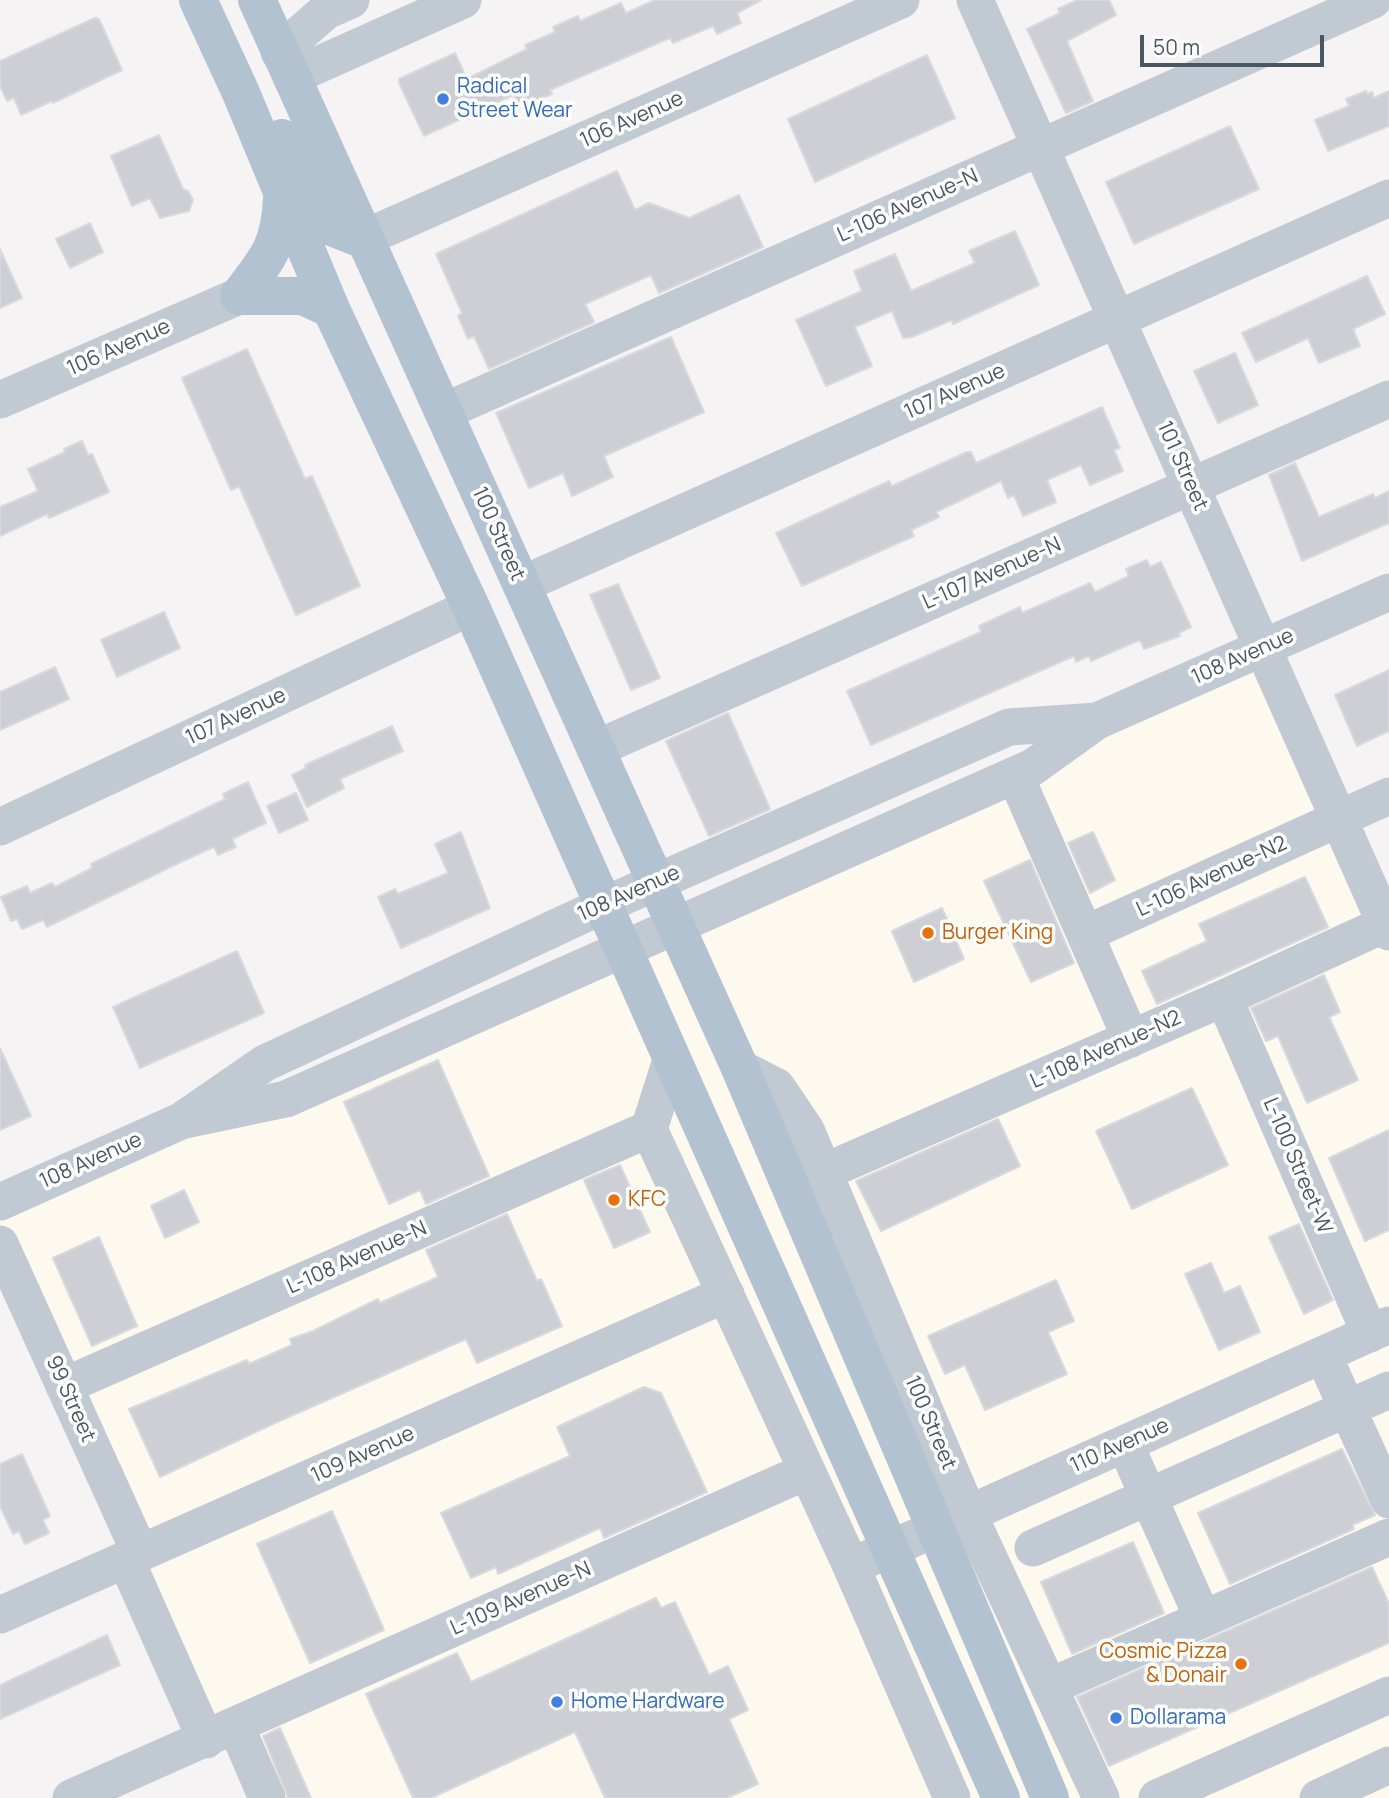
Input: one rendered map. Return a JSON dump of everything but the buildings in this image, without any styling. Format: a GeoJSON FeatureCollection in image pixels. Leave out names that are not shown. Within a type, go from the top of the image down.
{"type":"FeatureCollection","features":[{"type":"Feature","properties":{"kind":"main road"},"geometry":{"type":"LineString","coordinates":[[198,0],[331,309],[471,607],[601,906],[1001,1798]]}},
{"type":"Feature","properties":{"kind":"main road","name":"100 Street"},"geometry":{"type":"LineString","coordinates":[[257,0],[362,239],[522,585],[655,882],[951,1522],[1050,1798]]}},
{"type":"Feature","properties":{"kind":"main road"},"geometry":{"type":"LineString","coordinates":[[240,93],[275,125],[327,225],[362,239]]}},
{"type":"Feature","properties":{"kind":"main road"},"geometry":{"type":"LineString","coordinates":[[239,296],[273,251],[281,228],[282,198]]}},
{"type":"Feature","properties":{"kind":"main road"},"geometry":{"type":"LineString","coordinates":[[239,296],[303,296],[331,309]]}},
{"type":"Feature","properties":{"kind":"street"},"geometry":{"type":"LineString","coordinates":[[285,64],[463,0]]}},
{"type":"Feature","properties":{"kind":"street","name":"106 Avenue"},"geometry":{"type":"LineString","coordinates":[[362,239],[901,0]]}},
{"type":"Feature","properties":{"kind":"street","name":"101 Street"},"geometry":{"type":"LineString","coordinates":[[975,0],[1387,928]]}},
{"type":"Feature","properties":{"kind":"street","name":"L-106 Avenue-N"},"geometry":{"type":"LineString","coordinates":[[443,412],[1373,0]]}},
{"type":"Feature","properties":{"kind":"street"},"geometry":{"type":"LineString","coordinates":[[285,64],[338,3]]}},
{"type":"Feature","properties":{"kind":"street","name":"107 Avenue"},"geometry":{"type":"LineString","coordinates":[[522,585],[1389,198]]}},
{"type":"Feature","properties":{"kind":"street","name":"106 Avenue"},"geometry":{"type":"LineString","coordinates":[[0,400],[239,296]]}},
{"type":"Feature","properties":{"kind":"street","name":"L-107 Avenue-N"},"geometry":{"type":"LineString","coordinates":[[595,749],[1389,399]]}},
{"type":"Feature","properties":{"kind":"street","name":"108 Avenue"},"geometry":{"type":"LineString","coordinates":[[181,1121],[286,1099],[1015,775],[1033,766],[1097,721],[1389,592]]}},
{"type":"Feature","properties":{"kind":"street","name":"107 Avenue"},"geometry":{"type":"LineString","coordinates":[[0,827],[471,607]]}},
{"type":"Feature","properties":{"kind":"street","name":"108 Avenue"},"geometry":{"type":"LineString","coordinates":[[0,1202],[181,1121],[265,1063],[601,906],[1009,726],[1097,721]]}},
{"type":"Feature","properties":{"kind":"street"},"geometry":{"type":"LineString","coordinates":[[1015,775],[1131,1039]]}},
{"type":"Feature","properties":{"kind":"street"},"geometry":{"type":"LineString","coordinates":[[1338,819],[1389,796]]}},
{"type":"Feature","properties":{"kind":"street","name":"L-106 Avenue-N2"},"geometry":{"type":"LineString","coordinates":[[1085,934],[1338,819]]}},
{"type":"Feature","properties":{"kind":"street","name":"L-108 Avenue-N2"},"geometry":{"type":"LineString","coordinates":[[824,1172],[1387,928]]}},
{"type":"Feature","properties":{"kind":"street","name":"L-100 Street-W"},"geometry":{"type":"LineString","coordinates":[[1224,998],[1379,1329]]}},
{"type":"Feature","properties":{"kind":"street"},"geometry":{"type":"LineString","coordinates":[[671,1060],[649,1129],[851,1566],[952,1798]]}},
{"type":"Feature","properties":{"kind":"street","name":"100 Street"},"geometry":{"type":"LineString","coordinates":[[740,1068],[777,1087],[806,1130],[824,1172],[951,1522],[1049,1687],[1101,1798]]}},
{"type":"Feature","properties":{"kind":"street","name":"L-108 Avenue-N"},"geometry":{"type":"LineString","coordinates":[[64,1386],[649,1129]]}},
{"type":"Feature","properties":{"kind":"street","name":"99 Street"},"geometry":{"type":"LineString","coordinates":[[0,1244],[64,1386],[133,1556]]}},
{"type":"Feature","properties":{"kind":"street","name":"109 Avenue"},"geometry":{"type":"LineString","coordinates":[[0,1615],[726,1294]]}},
{"type":"Feature","properties":{"kind":"street","name":"110 Avenue"},"geometry":{"type":"LineString","coordinates":[[851,1566],[1379,1329]]}},
{"type":"Feature","properties":{"kind":"street"},"geometry":{"type":"LineString","coordinates":[[1323,1355],[1389,1500]]}},
{"type":"Feature","properties":{"kind":"street"},"geometry":{"type":"LineString","coordinates":[[1033,1548],[1389,1390]]}},
{"type":"Feature","properties":{"kind":"street"},"geometry":{"type":"LineString","coordinates":[[1125,1444],[1203,1619]]}},
{"type":"Feature","properties":{"kind":"street","name":"L-109 Avenue-N"},"geometry":{"type":"LineString","coordinates":[[71,1798],[807,1471]]}},
{"type":"Feature","properties":{"kind":"street"},"geometry":{"type":"LineString","coordinates":[[1049,1687],[1389,1537]]}},
{"type":"Feature","properties":{"kind":"street"},"geometry":{"type":"LineString","coordinates":[[133,1556],[221,1733],[267,1798]]}},
{"type":"Feature","properties":{"kind":"street"},"geometry":{"type":"LineString","coordinates":[[1157,1798],[1389,1695]]}},
{"type":"Feature","properties":{"kind":"street"},"geometry":{"type":"LineString","coordinates":[[1318,1798],[1389,1765]]}},
{"type":"Feature","properties":{"kind":"shaded area"},"geometry":{"type":"Polygon","coordinates":[[[1262,648],[1389,932],[1389,1798],[252,1798],[0,1244],[0,1202],[286,1099],[1262,648]]]}},
{"type":"Feature","properties":{"kind":"place","name":"Radical Street Wear"},"geometry":{"type":"Point","coordinates":[443,99]}},
{"type":"Feature","properties":{"kind":"place","name":"Burger King"},"geometry":{"type":"Point","coordinates":[928,933]}},
{"type":"Feature","properties":{"kind":"place","name":"KFC"},"geometry":{"type":"Point","coordinates":[614,1200]}},
{"type":"Feature","properties":{"kind":"place","name":"Cosmic Pizza & Donair"},"geometry":{"type":"Point","coordinates":[1241,1664]}},
{"type":"Feature","properties":{"kind":"place","name":"Home Hardware"},"geometry":{"type":"Point","coordinates":[557,1702]}},
{"type":"Feature","properties":{"kind":"place","name":"Dollarama"},"geometry":{"type":"Point","coordinates":[1116,1718]}}]}
